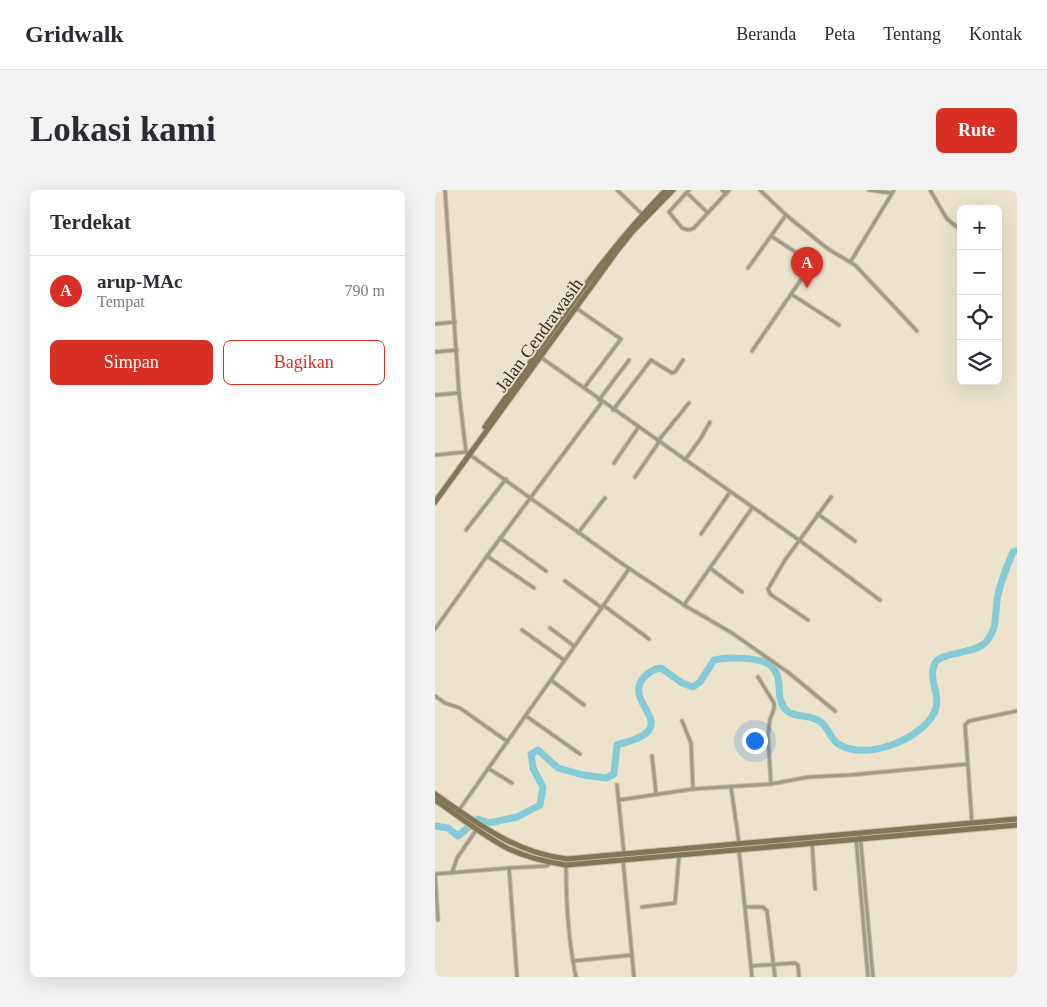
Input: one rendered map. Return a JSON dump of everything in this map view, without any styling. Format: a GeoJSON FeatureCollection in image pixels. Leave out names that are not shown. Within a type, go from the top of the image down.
{"type":"FeatureCollection","features":[{"type":"Feature","properties":{"kind":"street"},"geometry":{"type":"LineString","coordinates":[[445,190],[459,393],[467,453]]}},
{"type":"Feature","properties":{"kind":"street"},"geometry":{"type":"LineString","coordinates":[[617,190],[642,214]]}},
{"type":"Feature","properties":{"kind":"street","name":"Jalan Cendrawasih"},"geometry":{"type":"LineString","coordinates":[[435,496],[538,356],[610,253],[642,214],[666,190]]}},
{"type":"Feature","properties":{"kind":"street","name":"Jalan Cendrawasih"},"geometry":{"type":"LineString","coordinates":[[538,356],[633,231],[673,190]]}},
{"type":"Feature","properties":{"kind":"street"},"geometry":{"type":"LineString","coordinates":[[722,190],[726,194]]}},
{"type":"Feature","properties":{"kind":"street"},"geometry":{"type":"LineString","coordinates":[[708,213],[688,191],[669,212],[682,228],[691,230],[708,213],[729,190]]}},
{"type":"Feature","properties":{"kind":"street"},"geometry":{"type":"LineString","coordinates":[[851,261],[892,192],[869,190]]}},
{"type":"Feature","properties":{"kind":"street"},"geometry":{"type":"LineString","coordinates":[[930,190],[947,219],[957,227]]}},
{"type":"Feature","properties":{"kind":"street"},"geometry":{"type":"LineString","coordinates":[[762,191],[785,216],[828,249],[851,261],[917,332]]}},
{"type":"Feature","properties":{"kind":"street"},"geometry":{"type":"LineString","coordinates":[[748,268],[785,216]]}},
{"type":"Feature","properties":{"kind":"street"},"geometry":{"type":"LineString","coordinates":[[752,351],[810,268],[811,263],[771,236]]}},
{"type":"Feature","properties":{"kind":"street"},"geometry":{"type":"LineString","coordinates":[[791,294],[839,325]]}},
{"type":"Feature","properties":{"kind":"street"},"geometry":{"type":"LineString","coordinates":[[575,308],[621,339],[584,388]]}},
{"type":"Feature","properties":{"kind":"street"},"geometry":{"type":"LineString","coordinates":[[435,324],[455,322]]}},
{"type":"Feature","properties":{"kind":"street"},"geometry":{"type":"LineString","coordinates":[[435,352],[457,350]]}},
{"type":"Feature","properties":{"kind":"street"},"geometry":{"type":"LineString","coordinates":[[538,356],[799,540],[880,600]]}},
{"type":"Feature","properties":{"kind":"street"},"geometry":{"type":"LineString","coordinates":[[435,629],[629,360]]}},
{"type":"Feature","properties":{"kind":"street"},"geometry":{"type":"LineString","coordinates":[[613,410],[650,361],[653,360],[674,373],[683,360]]}},
{"type":"Feature","properties":{"kind":"street"},"geometry":{"type":"LineString","coordinates":[[435,395],[459,393]]}},
{"type":"Feature","properties":{"kind":"street"},"geometry":{"type":"LineString","coordinates":[[635,478],[659,442],[689,403]]}},
{"type":"Feature","properties":{"kind":"street"},"geometry":{"type":"LineString","coordinates":[[685,460],[710,422]]}},
{"type":"Feature","properties":{"kind":"street"},"geometry":{"type":"LineString","coordinates":[[614,463],[638,428]]}},
{"type":"Feature","properties":{"kind":"street"},"geometry":{"type":"LineString","coordinates":[[435,455],[467,453],[506,479],[629,569],[684,605],[732,633],[789,673],[835,712]]}},
{"type":"Feature","properties":{"kind":"street","name":"Jalan Cendrawasih"},"geometry":{"type":"LineString","coordinates":[[435,502],[467,453]]}},
{"type":"Feature","properties":{"kind":"street"},"geometry":{"type":"LineString","coordinates":[[466,530],[506,479]]}},
{"type":"Feature","properties":{"kind":"street"},"geometry":{"type":"LineString","coordinates":[[701,534],[730,492]]}},
{"type":"Feature","properties":{"kind":"street"},"geometry":{"type":"LineString","coordinates":[[808,620],[770,594],[768,590],[785,560],[831,497]]}},
{"type":"Feature","properties":{"kind":"street"},"geometry":{"type":"LineString","coordinates":[[578,533],[605,498]]}},
{"type":"Feature","properties":{"kind":"street"},"geometry":{"type":"LineString","coordinates":[[684,605],[753,508]]}},
{"type":"Feature","properties":{"kind":"street"},"geometry":{"type":"LineString","coordinates":[[818,514],[855,541]]}},
{"type":"Feature","properties":{"kind":"street"},"geometry":{"type":"LineString","coordinates":[[500,538],[546,571]]}},
{"type":"Feature","properties":{"kind":"street"},"geometry":{"type":"LineString","coordinates":[[487,556],[533,588]]}},
{"type":"Feature","properties":{"kind":"street"},"geometry":{"type":"LineString","coordinates":[[710,568],[742,592]]}},
{"type":"Feature","properties":{"kind":"street"},"geometry":{"type":"LineString","coordinates":[[459,810],[629,569]]}},
{"type":"Feature","properties":{"kind":"street"},"geometry":{"type":"LineString","coordinates":[[565,581],[649,639]]}},
{"type":"Feature","properties":{"kind":"street"},"geometry":{"type":"LineString","coordinates":[[550,628],[574,646]]}},
{"type":"Feature","properties":{"kind":"street"},"geometry":{"type":"LineString","coordinates":[[522,630],[564,660]]}},
{"type":"Feature","properties":{"kind":"street"},"geometry":{"type":"LineString","coordinates":[[758,677],[774,703],[769,719],[768,736],[771,784]]}},
{"type":"Feature","properties":{"kind":"street"},"geometry":{"type":"LineString","coordinates":[[551,680],[584,705]]}},
{"type":"Feature","properties":{"kind":"street"},"geometry":{"type":"LineString","coordinates":[[435,696],[445,703],[460,708],[508,742]]}},
{"type":"Feature","properties":{"kind":"street"},"geometry":{"type":"LineString","coordinates":[[972,823],[965,725],[966,723],[1017,711]]}},
{"type":"Feature","properties":{"kind":"street"},"geometry":{"type":"LineString","coordinates":[[526,716],[581,754]]}},
{"type":"Feature","properties":{"kind":"street"},"geometry":{"type":"LineString","coordinates":[[682,721],[691,743],[693,789]]}},
{"type":"Feature","properties":{"kind":"street"},"geometry":{"type":"LineString","coordinates":[[652,756],[656,793]]}},
{"type":"Feature","properties":{"kind":"street"},"geometry":{"type":"LineString","coordinates":[[619,800],[656,793],[771,784],[809,777],[850,776],[968,764]]}},
{"type":"Feature","properties":{"kind":"street"},"geometry":{"type":"LineString","coordinates":[[489,769],[512,783]]}},
{"type":"Feature","properties":{"kind":"street"},"geometry":{"type":"LineString","coordinates":[[617,785],[634,977]]}},
{"type":"Feature","properties":{"kind":"street"},"geometry":{"type":"LineString","coordinates":[[731,787],[752,977]]}},
{"type":"Feature","properties":{"kind":"street"},"geometry":{"type":"LineString","coordinates":[[435,794],[459,810],[476,826],[492,835],[513,845],[567,859],[679,856],[739,847],[812,842],[1017,819]]}},
{"type":"Feature","properties":{"kind":"street"},"geometry":{"type":"LineString","coordinates":[[435,800],[469,820]]}},
{"type":"Feature","properties":{"kind":"street"},"geometry":{"type":"LineString","coordinates":[[492,835],[512,850],[565,865],[624,857],[858,836],[1017,825]]}},
{"type":"Feature","properties":{"kind":"street"},"geometry":{"type":"LineString","coordinates":[[453,873],[457,858],[476,826]]}},
{"type":"Feature","properties":{"kind":"street"},"geometry":{"type":"LineString","coordinates":[[858,836],[868,977]]}},
{"type":"Feature","properties":{"kind":"street"},"geometry":{"type":"LineString","coordinates":[[858,836],[873,977]]}},
{"type":"Feature","properties":{"kind":"street"},"geometry":{"type":"LineString","coordinates":[[812,842],[815,889]]}},
{"type":"Feature","properties":{"kind":"street"},"geometry":{"type":"LineString","coordinates":[[642,908],[675,903],[679,856]]}},
{"type":"Feature","properties":{"kind":"street"},"geometry":{"type":"LineString","coordinates":[[438,920],[435,874],[547,866],[551,862]]}},
{"type":"Feature","properties":{"kind":"street"},"geometry":{"type":"LineString","coordinates":[[565,865],[567,907],[576,977]]}},
{"type":"Feature","properties":{"kind":"street"},"geometry":{"type":"LineString","coordinates":[[509,868],[517,977]]}},
{"type":"Feature","properties":{"kind":"street"},"geometry":{"type":"LineString","coordinates":[[745,907],[763,907],[767,911],[775,977]]}},
{"type":"Feature","properties":{"kind":"street"},"geometry":{"type":"LineString","coordinates":[[573,961],[632,955]]}},
{"type":"Feature","properties":{"kind":"street"},"geometry":{"type":"LineString","coordinates":[[751,966],[796,963],[799,977]]}},
{"type":"Feature","properties":{"kind":"waterway"},"geometry":{"type":"LineString","coordinates":[[435,826],[448,828],[458,836],[478,819],[489,823],[517,817],[540,805],[543,787],[533,768],[531,754],[538,750],[558,768],[583,775],[606,778],[614,774],[617,745],[639,738],[649,730],[650,718],[641,699],[639,685],[644,677],[658,668],[661,668],[682,683],[693,687],[700,682],[714,660],[727,658],[759,660],[770,665],[775,670],[779,682],[780,699],[786,710],[793,714],[821,722],[840,745],[851,749],[863,750],[876,749],[902,741],[924,726],[935,711],[937,704],[933,670],[938,659],[975,649],[986,642],[990,636],[993,631],[997,601],[1006,568],[1013,552],[1017,551]]}},
{"type":"Feature","properties":{"kind":"place","name":"arup-MAc"},"geometry":{"type":"Point","coordinates":[807,288]}}]}
